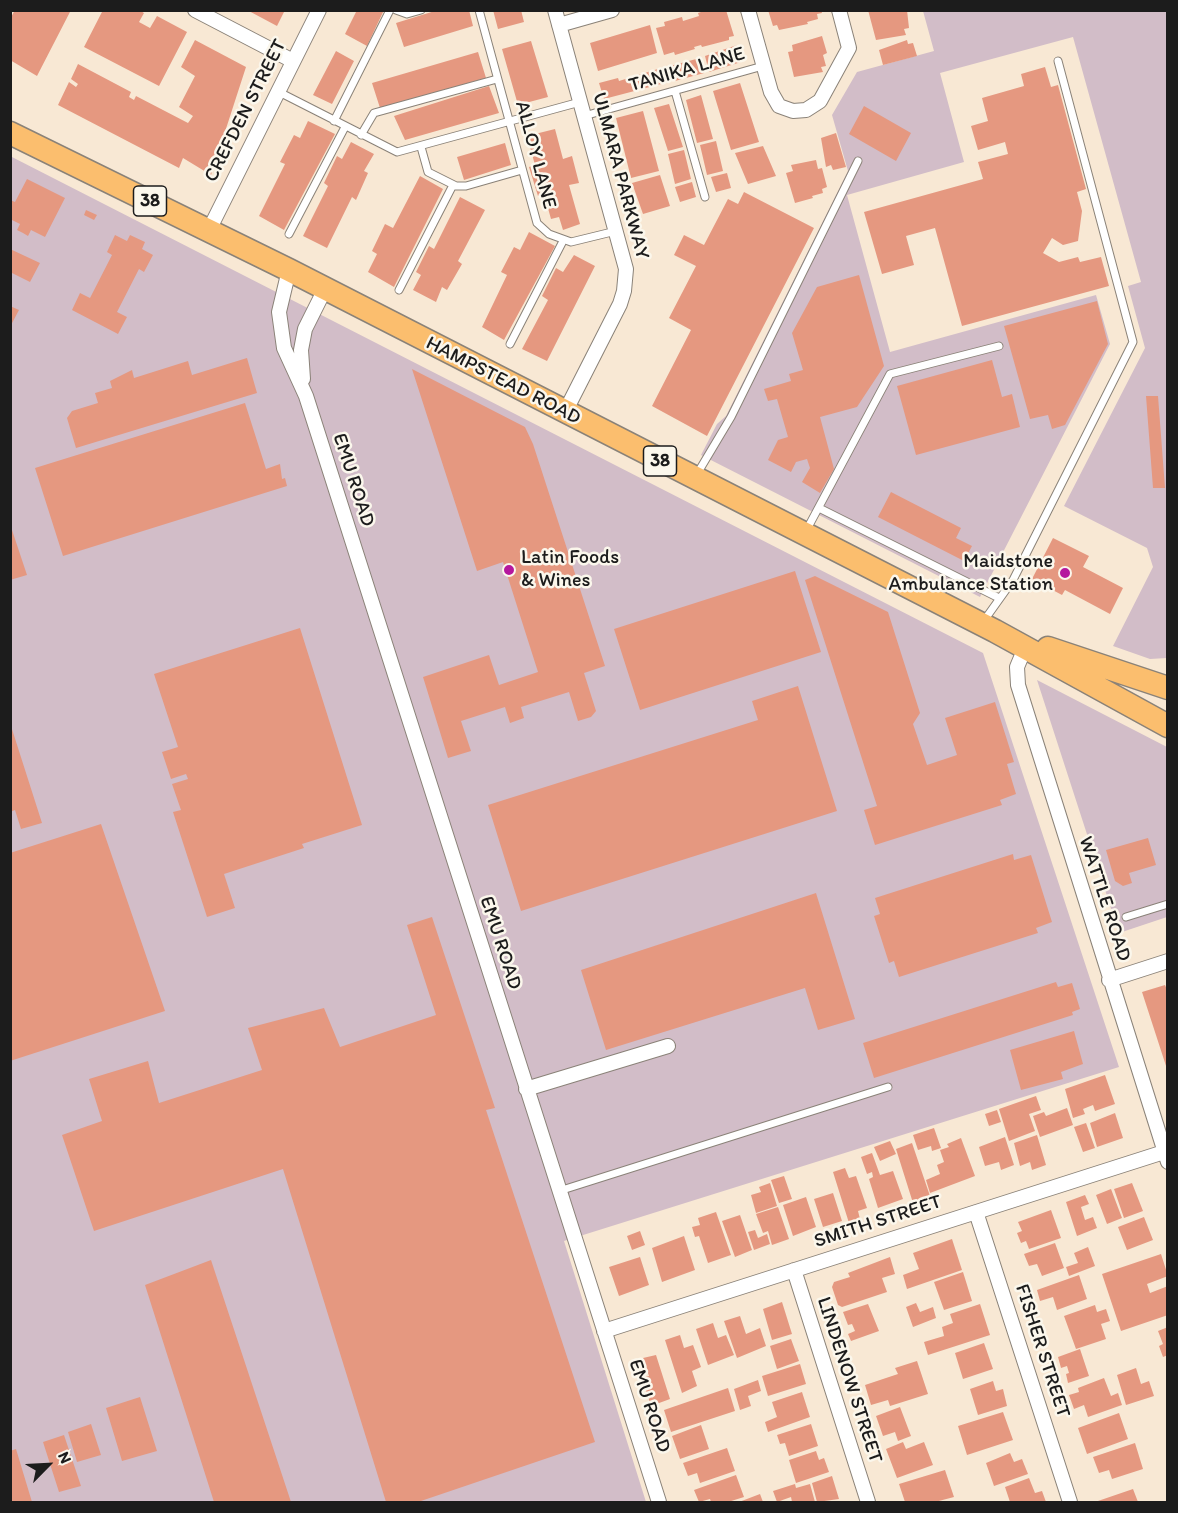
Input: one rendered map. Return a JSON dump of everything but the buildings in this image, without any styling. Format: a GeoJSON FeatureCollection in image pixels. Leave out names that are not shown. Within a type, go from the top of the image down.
{"type":"FeatureCollection","features":[{"type":"Feature","properties":{"kind":"main road","name":"HAMPSTEAD ROAD"},"geometry":{"type":"LineString","coordinates":[[10,133],[289,270],[988,628],[1167,726]]}},
{"type":"Feature","properties":{"kind":"main road","name":"HAMPSTEAD ROAD"},"geometry":{"type":"LineString","coordinates":[[988,628],[1167,688]]}},
{"type":"Feature","properties":{"kind":"street"},"geometry":{"type":"LineString","coordinates":[[195,10],[293,61]]}},
{"type":"Feature","properties":{"kind":"street","name":"CREFDEN STREET"},"geometry":{"type":"LineString","coordinates":[[209,230],[319,10]]}},
{"type":"Feature","properties":{"kind":"street","name":"ULMARA PARKWAY"},"geometry":{"type":"LineString","coordinates":[[555,10],[626,268],[624,291],[565,412]]}},
{"type":"Feature","properties":{"kind":"street"},"geometry":{"type":"LineString","coordinates":[[559,25],[612,10]]}},
{"type":"Feature","properties":{"kind":"street"},"geometry":{"type":"LineString","coordinates":[[748,10],[771,92],[779,106],[793,111],[806,110],[820,101],[849,48],[839,10]]}},
{"type":"Feature","properties":{"kind":"street","name":"EMU ROAD"},"geometry":{"type":"LineString","coordinates":[[289,270],[279,312],[279,328],[285,348],[306,396],[659,1503]]}},
{"type":"Feature","properties":{"kind":"street","name":"EMU ROAD"},"geometry":{"type":"LineString","coordinates":[[306,396],[301,350],[305,329],[325,289]]}},
{"type":"Feature","properties":{"kind":"street","name":"WATTLE ROAD"},"geometry":{"type":"LineString","coordinates":[[1025,648],[1017,667],[1018,685],[1166,1157]]}},
{"type":"Feature","properties":{"kind":"street"},"geometry":{"type":"LineString","coordinates":[[1109,980],[1167,961]]}},
{"type":"Feature","properties":{"kind":"street"},"geometry":{"type":"LineString","coordinates":[[526,1089],[668,1046]]}},
{"type":"Feature","properties":{"kind":"street","name":"SMITH STREET"},"geometry":{"type":"LineString","coordinates":[[604,1330],[976,1212],[1166,1157]]}},
{"type":"Feature","properties":{"kind":"street","name":"FISHER STREET"},"geometry":{"type":"LineString","coordinates":[[976,1212],[1070,1503]]}},
{"type":"Feature","properties":{"kind":"street","name":"LINDENOW STREET"},"geometry":{"type":"LineString","coordinates":[[794,1270],[868,1503]]}},
{"type":"Feature","properties":{"kind":"lane"},"geometry":{"type":"LineString","coordinates":[[334,122],[390,10]]}},
{"type":"Feature","properties":{"kind":"lane"},"geometry":{"type":"LineString","coordinates":[[396,10],[407,14],[421,10]]}},
{"type":"Feature","properties":{"kind":"lane","name":"ALLOY LANE"},"geometry":{"type":"LineString","coordinates":[[479,10],[537,223],[541,229],[563,241]]}},
{"type":"Feature","properties":{"kind":"lane"},"geometry":{"type":"LineString","coordinates":[[988,628],[999,598],[1013,580],[1134,342],[1058,62]]}},
{"type":"Feature","properties":{"kind":"lane","name":"TANIKA LANE"},"geometry":{"type":"LineString","coordinates":[[277,91],[334,122],[397,152],[510,122],[675,91],[763,66]]}},
{"type":"Feature","properties":{"kind":"lane"},"geometry":{"type":"LineString","coordinates":[[361,135],[374,113],[497,79]]}},
{"type":"Feature","properties":{"kind":"lane"},"geometry":{"type":"LineString","coordinates":[[675,91],[705,197]]}},
{"type":"Feature","properties":{"kind":"lane"},"geometry":{"type":"LineString","coordinates":[[289,234],[345,127]]}},
{"type":"Feature","properties":{"kind":"lane"},"geometry":{"type":"LineString","coordinates":[[421,147],[428,172],[453,185],[466,186],[522,170]]}},
{"type":"Feature","properties":{"kind":"lane"},"geometry":{"type":"LineString","coordinates":[[695,478],[731,417],[858,161]]}},
{"type":"Feature","properties":{"kind":"lane"},"geometry":{"type":"LineString","coordinates":[[399,290],[453,185]]}},
{"type":"Feature","properties":{"kind":"lane"},"geometry":{"type":"LineString","coordinates":[[510,344],[563,241],[578,241],[616,231]]}},
{"type":"Feature","properties":{"kind":"lane"},"geometry":{"type":"LineString","coordinates":[[804,535],[890,374],[999,345]]}},
{"type":"Feature","properties":{"kind":"lane"},"geometry":{"type":"LineString","coordinates":[[819,508],[999,598]]}},
{"type":"Feature","properties":{"kind":"lane"},"geometry":{"type":"LineString","coordinates":[[1126,917],[1167,904]]}},
{"type":"Feature","properties":{"kind":"lane"},"geometry":{"type":"LineString","coordinates":[[559,1191],[888,1087]]}},
{"type":"Feature","properties":{"kind":"shaded area"},"geometry":{"type":"Polygon","coordinates":[[[923,11],[1167,11],[1167,658],[1150,659],[1113,646],[1153,567],[1147,548],[1064,506],[1145,348],[1128,286],[1141,282],[1073,37],[940,73],[964,162],[847,195],[890,352],[1096,295],[1110,344],[980,597],[701,455],[717,424],[726,416],[848,171],[832,115],[857,72],[934,51],[923,11]]]}},
{"type":"Feature","properties":{"kind":"shaded area"},"geometry":{"type":"Polygon","coordinates":[[[10,156],[983,653],[1119,1067],[564,1241],[646,1502],[11,1502],[10,156]]]}},
{"type":"Feature","properties":{"kind":"shaded area"},"geometry":{"type":"Polygon","coordinates":[[[1037,680],[1167,747],[1167,917],[1119,933],[1037,680]]]}},
{"type":"Feature","properties":{"kind":"place","name":"Latin Foods & Wines"},"geometry":{"type":"Point","coordinates":[509,570]}},
{"type":"Feature","properties":{"kind":"place","name":"Maidstone Ambulance Station"},"geometry":{"type":"Point","coordinates":[1065,573]}}]}
